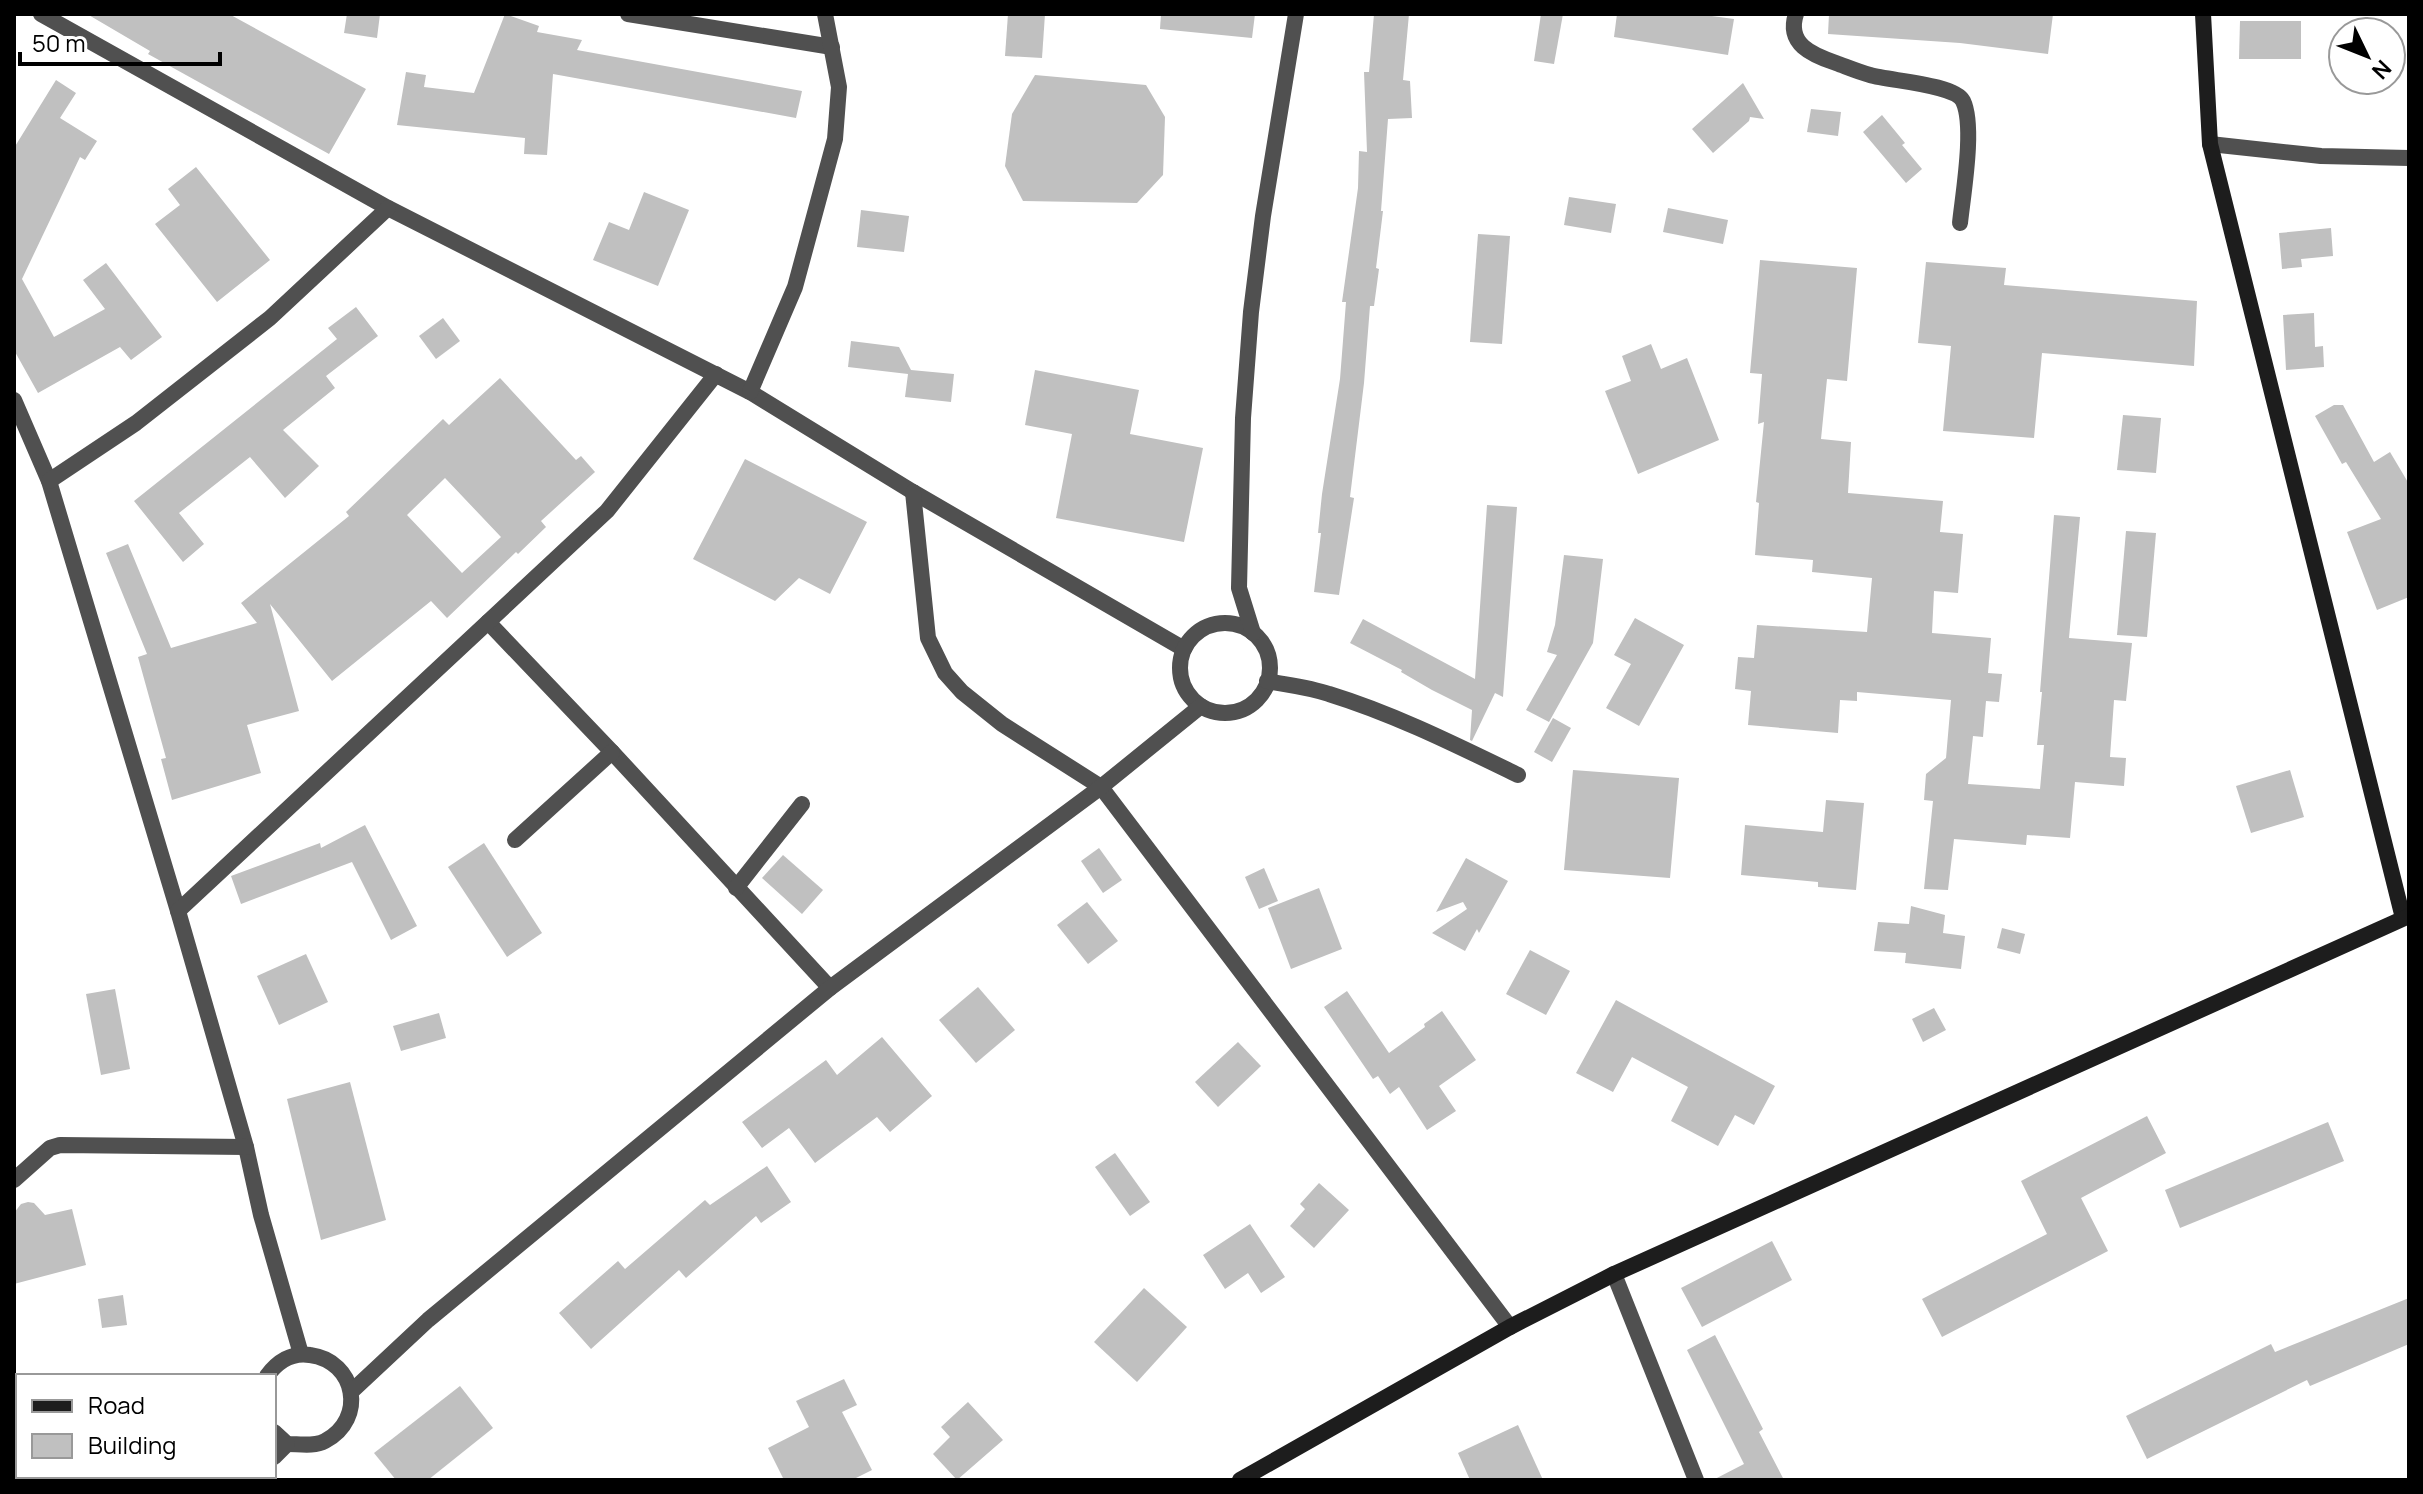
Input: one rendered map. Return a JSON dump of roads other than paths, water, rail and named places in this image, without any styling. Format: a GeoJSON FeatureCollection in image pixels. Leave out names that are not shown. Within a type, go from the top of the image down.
{"type":"FeatureCollection","features":[{"type":"Feature","properties":{"kind":"street"},"geometry":{"type":"LineString","coordinates":[[41,14],[388,208],[750,392],[913,492],[1184,649]]}},
{"type":"Feature","properties":{"kind":"street"},"geometry":{"type":"LineString","coordinates":[[628,14],[832,47]]}},
{"type":"Feature","properties":{"kind":"street"},"geometry":{"type":"LineString","coordinates":[[750,392],[795,287],[835,139],[839,87],[825,14]]}},
{"type":"Feature","properties":{"kind":"street"},"geometry":{"type":"LineString","coordinates":[[1253,633],[1239,625],[1217,623],[1197,632],[1184,649],[1180,665],[1182,681],[1189,695],[1201,706],[1225,713],[1237,710],[1254,702],[1267,681],[1268,655],[1253,633],[1239,588],[1243,418],[1258,257],[1296,14]]}},
{"type":"Feature","properties":{"kind":"street"},"geometry":{"type":"LineString","coordinates":[[1796,14],[1795,37],[1801,46],[1814,55],[1870,75],[1947,90],[1959,96],[1966,111],[1968,137],[1960,223]]}},
{"type":"Feature","properties":{"kind":"street"},"geometry":{"type":"LineString","coordinates":[[1240,1480],[1510,1327],[1614,1274],[2406,917],[2210,144],[2203,14]]}},
{"type":"Feature","properties":{"kind":"street"},"geometry":{"type":"LineString","coordinates":[[2210,144],[2321,156],[2409,158]]}},
{"type":"Feature","properties":{"kind":"street"},"geometry":{"type":"LineString","coordinates":[[49,481],[136,423],[270,318],[388,208]]}},
{"type":"Feature","properties":{"kind":"street"},"geometry":{"type":"LineString","coordinates":[[178,911],[607,511],[716,374]]}},
{"type":"Feature","properties":{"kind":"street"},"geometry":{"type":"LineString","coordinates":[[14,400],[49,481],[178,911],[301,1354]]}},
{"type":"Feature","properties":{"kind":"street"},"geometry":{"type":"LineString","coordinates":[[913,492],[928,638],[945,673],[969,698],[1002,724],[1101,787],[1510,1327]]}},
{"type":"Feature","properties":{"kind":"street"},"geometry":{"type":"LineString","coordinates":[[488,622],[830,988]]}},
{"type":"Feature","properties":{"kind":"street"},"geometry":{"type":"LineString","coordinates":[[1267,681],[1326,693],[1375,710],[1518,775]]}},
{"type":"Feature","properties":{"kind":"street"},"geometry":{"type":"LineString","coordinates":[[352,1391],[428,1320],[830,988],[1101,787],[1201,706]]}},
{"type":"Feature","properties":{"kind":"street"},"geometry":{"type":"LineString","coordinates":[[515,840],[612,752]]}},
{"type":"Feature","properties":{"kind":"street"},"geometry":{"type":"LineString","coordinates":[[736,888],[802,804]]}},
{"type":"Feature","properties":{"kind":"street"},"geometry":{"type":"LineString","coordinates":[[14,1180],[50,1148],[60,1145],[246,1147]]}},
{"type":"Feature","properties":{"kind":"street"},"geometry":{"type":"LineString","coordinates":[[1614,1274],[1696,1480]]}},
{"type":"Feature","properties":{"kind":"street"},"geometry":{"type":"LineString","coordinates":[[269,1374],[285,1358],[301,1354],[323,1357],[343,1372],[352,1391],[348,1418],[325,1441],[287,1444],[276,1434]]}},
{"type":"Feature","properties":{"kind":"street"},"geometry":{"type":"LineString","coordinates":[[276,1455],[287,1444]]}}]}
